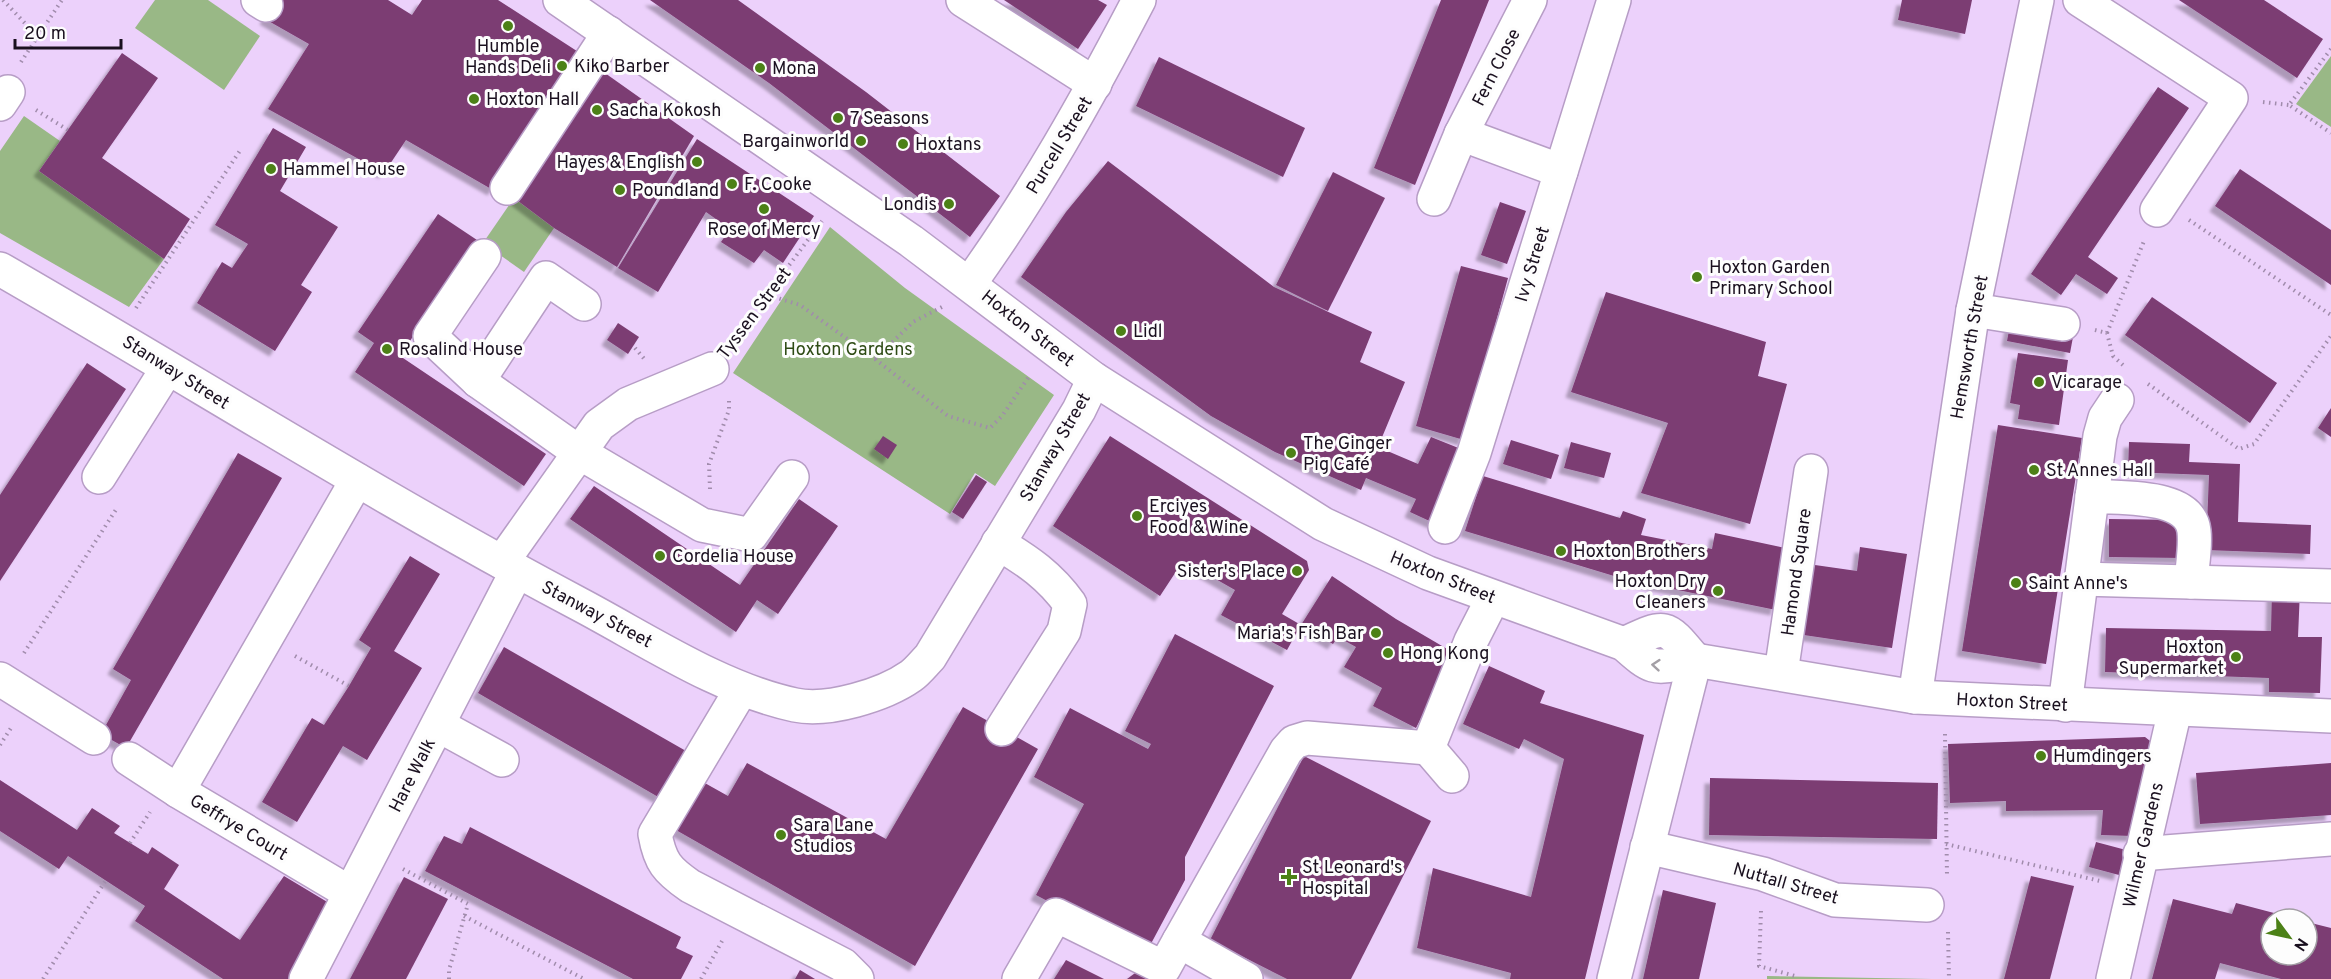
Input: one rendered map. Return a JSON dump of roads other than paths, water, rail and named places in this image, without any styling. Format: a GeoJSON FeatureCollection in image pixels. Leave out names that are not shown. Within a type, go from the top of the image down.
{"type":"FeatureCollection","features":[{"type":"Feature","properties":{"kind":"street","name":"Hoxton Street"},"geometry":{"type":"LineString","coordinates":[[560,0],[970,283],[1094,379],[1323,524],[1428,573],[1624,644],[1646,664],[1659,667],[1695,660],[1929,698],[2331,716]]}},
{"type":"Feature","properties":{"kind":"street"},"geometry":{"type":"LineString","coordinates":[[963,0],[1095,84]]}},
{"type":"Feature","properties":{"kind":"street","name":"Purcell Street"},"geometry":{"type":"LineString","coordinates":[[970,283],[1007,232],[1095,84],[1139,0]]}},
{"type":"Feature","properties":{"kind":"street","name":"Fern Close"},"geometry":{"type":"LineString","coordinates":[[1434,199],[1461,134],[1530,0]]}},
{"type":"Feature","properties":{"kind":"street","name":"Ivy Street"},"geometry":{"type":"LineString","coordinates":[[1445,527],[1473,453],[1614,0]]}},
{"type":"Feature","properties":{"kind":"street","name":"Hemsworth Street"},"geometry":{"type":"LineString","coordinates":[[1929,698],[1974,310],[2037,0]]}},
{"type":"Feature","properties":{"kind":"street"},"geometry":{"type":"LineString","coordinates":[[2080,0],[2231,98],[2159,206]]}},
{"type":"Feature","properties":{"kind":"street"},"geometry":{"type":"LineString","coordinates":[[507,188],[609,33]]}},
{"type":"Feature","properties":{"kind":"street"},"geometry":{"type":"LineString","coordinates":[[1461,134],[1561,171]]}},
{"type":"Feature","properties":{"kind":"street"},"geometry":{"type":"LineString","coordinates":[[484,256],[430,336],[478,381],[580,453],[702,525],[751,535],[792,477]]}},
{"type":"Feature","properties":{"kind":"street","name":"Stanway Street"},"geometry":{"type":"LineString","coordinates":[[0,268],[118,337],[167,369],[510,567],[741,690],[798,706],[842,703],[882,692],[913,675],[930,657],[1079,410],[1094,379]]}},
{"type":"Feature","properties":{"kind":"street"},"geometry":{"type":"LineString","coordinates":[[478,381],[546,278],[584,303]]}},
{"type":"Feature","properties":{"kind":"street"},"geometry":{"type":"LineString","coordinates":[[1974,310],[2063,324]]}},
{"type":"Feature","properties":{"kind":"street"},"geometry":{"type":"LineString","coordinates":[[99,477],[167,369]]}},
{"type":"Feature","properties":{"kind":"street","name":"Tyssen Street"},"geometry":{"type":"LineString","coordinates":[[510,567],[599,425],[628,404],[712,369]]}},
{"type":"Feature","properties":{"kind":"street"},"geometry":{"type":"LineString","coordinates":[[2065,705],[2100,435],[2105,418],[2124,385]]}},
{"type":"Feature","properties":{"kind":"street","name":"Hamond Square"},"geometry":{"type":"LineString","coordinates":[[1781,673],[1810,471]]}},
{"type":"Feature","properties":{"kind":"street"},"geometry":{"type":"LineString","coordinates":[[178,791],[357,480]]}},
{"type":"Feature","properties":{"kind":"street"},"geometry":{"type":"LineString","coordinates":[[2092,496],[2169,503],[2182,510],[2190,518],[2194,530],[2191,582]]}},
{"type":"Feature","properties":{"kind":"street"},"geometry":{"type":"LineString","coordinates":[[998,543],[1036,565],[1055,582],[1070,604],[1064,631],[1002,729]]}},
{"type":"Feature","properties":{"kind":"street","name":"Hare Walk"},"geometry":{"type":"LineString","coordinates":[[306,979],[438,725],[510,567]]}},
{"type":"Feature","properties":{"kind":"street"},"geometry":{"type":"LineString","coordinates":[[2081,579],[2331,586]]}},
{"type":"Feature","properties":{"kind":"street"},"geometry":{"type":"LineString","coordinates":[[1428,748],[1471,641],[1493,598]]}},
{"type":"Feature","properties":{"kind":"street"},"geometry":{"type":"LineString","coordinates":[[1614,979],[1695,660]]}},
{"type":"Feature","properties":{"kind":"street"},"geometry":{"type":"LineString","coordinates":[[3,681],[94,738]]}},
{"type":"Feature","properties":{"kind":"street"},"geometry":{"type":"LineString","coordinates":[[741,690],[655,834],[659,854],[670,872],[690,886],[843,965],[857,979]]}},
{"type":"Feature","properties":{"kind":"street","name":"Wilmer Gardens"},"geometry":{"type":"LineString","coordinates":[[2113,979],[2175,710]]}},
{"type":"Feature","properties":{"kind":"street"},"geometry":{"type":"LineString","coordinates":[[438,725],[502,760]]}},
{"type":"Feature","properties":{"kind":"street"},"geometry":{"type":"LineString","coordinates":[[1019,979],[1056,915],[1164,968],[1286,751],[1294,742],[1307,738],[1428,748],[1452,776]]}},
{"type":"Feature","properties":{"kind":"street","name":"Geffrye Court"},"geometry":{"type":"LineString","coordinates":[[129,759],[178,791],[350,893]]}},
{"type":"Feature","properties":{"kind":"street"},"geometry":{"type":"LineString","coordinates":[[2140,854],[2331,839]]}},
{"type":"Feature","properties":{"kind":"street","name":"Nuttall Street"},"geometry":{"type":"LineString","coordinates":[[1647,847],[1762,874],[1834,900],[1937,914]]}},
{"type":"Feature","properties":{"kind":"street"},"geometry":{"type":"LineString","coordinates":[[1179,941],[1246,979]]}},
{"type":"Feature","properties":{"kind":"place","name":"Humble Hands Deli"},"geometry":{"type":"Point","coordinates":[508,26]}},
{"type":"Feature","properties":{"kind":"place","name":"Kiko Barber"},"geometry":{"type":"Point","coordinates":[562,66]}},
{"type":"Feature","properties":{"kind":"place","name":"Mona"},"geometry":{"type":"Point","coordinates":[760,68]}},
{"type":"Feature","properties":{"kind":"place","name":"Hoxton Hall"},"geometry":{"type":"Point","coordinates":[474,99]}},
{"type":"Feature","properties":{"kind":"place","name":"Sacha Kokosh"},"geometry":{"type":"Point","coordinates":[597,110]}},
{"type":"Feature","properties":{"kind":"place","name":"7 Seasons"},"geometry":{"type":"Point","coordinates":[838,118]}},
{"type":"Feature","properties":{"kind":"place","name":"Bargainworld"},"geometry":{"type":"Point","coordinates":[861,141]}},
{"type":"Feature","properties":{"kind":"place","name":"Hoxtans"},"geometry":{"type":"Point","coordinates":[903,144]}},
{"type":"Feature","properties":{"kind":"place","name":"Hayes & English"},"geometry":{"type":"Point","coordinates":[697,162]}},
{"type":"Feature","properties":{"kind":"place","name":"Hammel House"},"geometry":{"type":"Point","coordinates":[271,169]}},
{"type":"Feature","properties":{"kind":"place","name":"F. Cooke"},"geometry":{"type":"Point","coordinates":[732,184]}},
{"type":"Feature","properties":{"kind":"place","name":"Poundland"},"geometry":{"type":"Point","coordinates":[620,190]}},
{"type":"Feature","properties":{"kind":"place","name":"Londis"},"geometry":{"type":"Point","coordinates":[949,204]}},
{"type":"Feature","properties":{"kind":"place","name":"Rose of Mercy"},"geometry":{"type":"Point","coordinates":[764,209]}},
{"type":"Feature","properties":{"kind":"place","name":"Hoxton Garden Primary School"},"geometry":{"type":"Point","coordinates":[1697,277]}},
{"type":"Feature","properties":{"kind":"place","name":"Lidl"},"geometry":{"type":"Point","coordinates":[1121,331]}},
{"type":"Feature","properties":{"kind":"place","name":"Rosalind House"},"geometry":{"type":"Point","coordinates":[387,349]}},
{"type":"Feature","properties":{"kind":"place","name":"Vicarage"},"geometry":{"type":"Point","coordinates":[2039,382]}},
{"type":"Feature","properties":{"kind":"place","name":"The Ginger Pig Café"},"geometry":{"type":"Point","coordinates":[1291,453]}},
{"type":"Feature","properties":{"kind":"place","name":"St Annes Hall"},"geometry":{"type":"Point","coordinates":[2034,470]}},
{"type":"Feature","properties":{"kind":"place","name":"Erciyes Food & Wine"},"geometry":{"type":"Point","coordinates":[1137,516]}},
{"type":"Feature","properties":{"kind":"place","name":"Hoxton Brothers"},"geometry":{"type":"Point","coordinates":[1561,551]}},
{"type":"Feature","properties":{"kind":"place","name":"Cordelia House"},"geometry":{"type":"Point","coordinates":[660,556]}},
{"type":"Feature","properties":{"kind":"place","name":"Sister's Place"},"geometry":{"type":"Point","coordinates":[1297,571]}},
{"type":"Feature","properties":{"kind":"place","name":"Saint Anne's"},"geometry":{"type":"Point","coordinates":[2016,583]}},
{"type":"Feature","properties":{"kind":"place","name":"Hoxton Dry Cleaners"},"geometry":{"type":"Point","coordinates":[1718,591]}},
{"type":"Feature","properties":{"kind":"place","name":"Maria's Fish Bar"},"geometry":{"type":"Point","coordinates":[1376,633]}},
{"type":"Feature","properties":{"kind":"place","name":"Hong Kong"},"geometry":{"type":"Point","coordinates":[1388,653]}},
{"type":"Feature","properties":{"kind":"place","name":"Hoxton Supermarket"},"geometry":{"type":"Point","coordinates":[2236,657]}},
{"type":"Feature","properties":{"kind":"place","name":"Humdingers"},"geometry":{"type":"Point","coordinates":[2041,756]}},
{"type":"Feature","properties":{"kind":"place","name":"Sara Lane Studios"},"geometry":{"type":"Point","coordinates":[781,835]}},
{"type":"Feature","properties":{"kind":"place","name":"St Leonard's Hospital"},"geometry":{"type":"Point","coordinates":[1289,877]}},
{"type":"Feature","properties":{"kind":"park label","name":"Hoxton Gardens"},"geometry":{"type":"Point","coordinates":[848,349]}}]}
